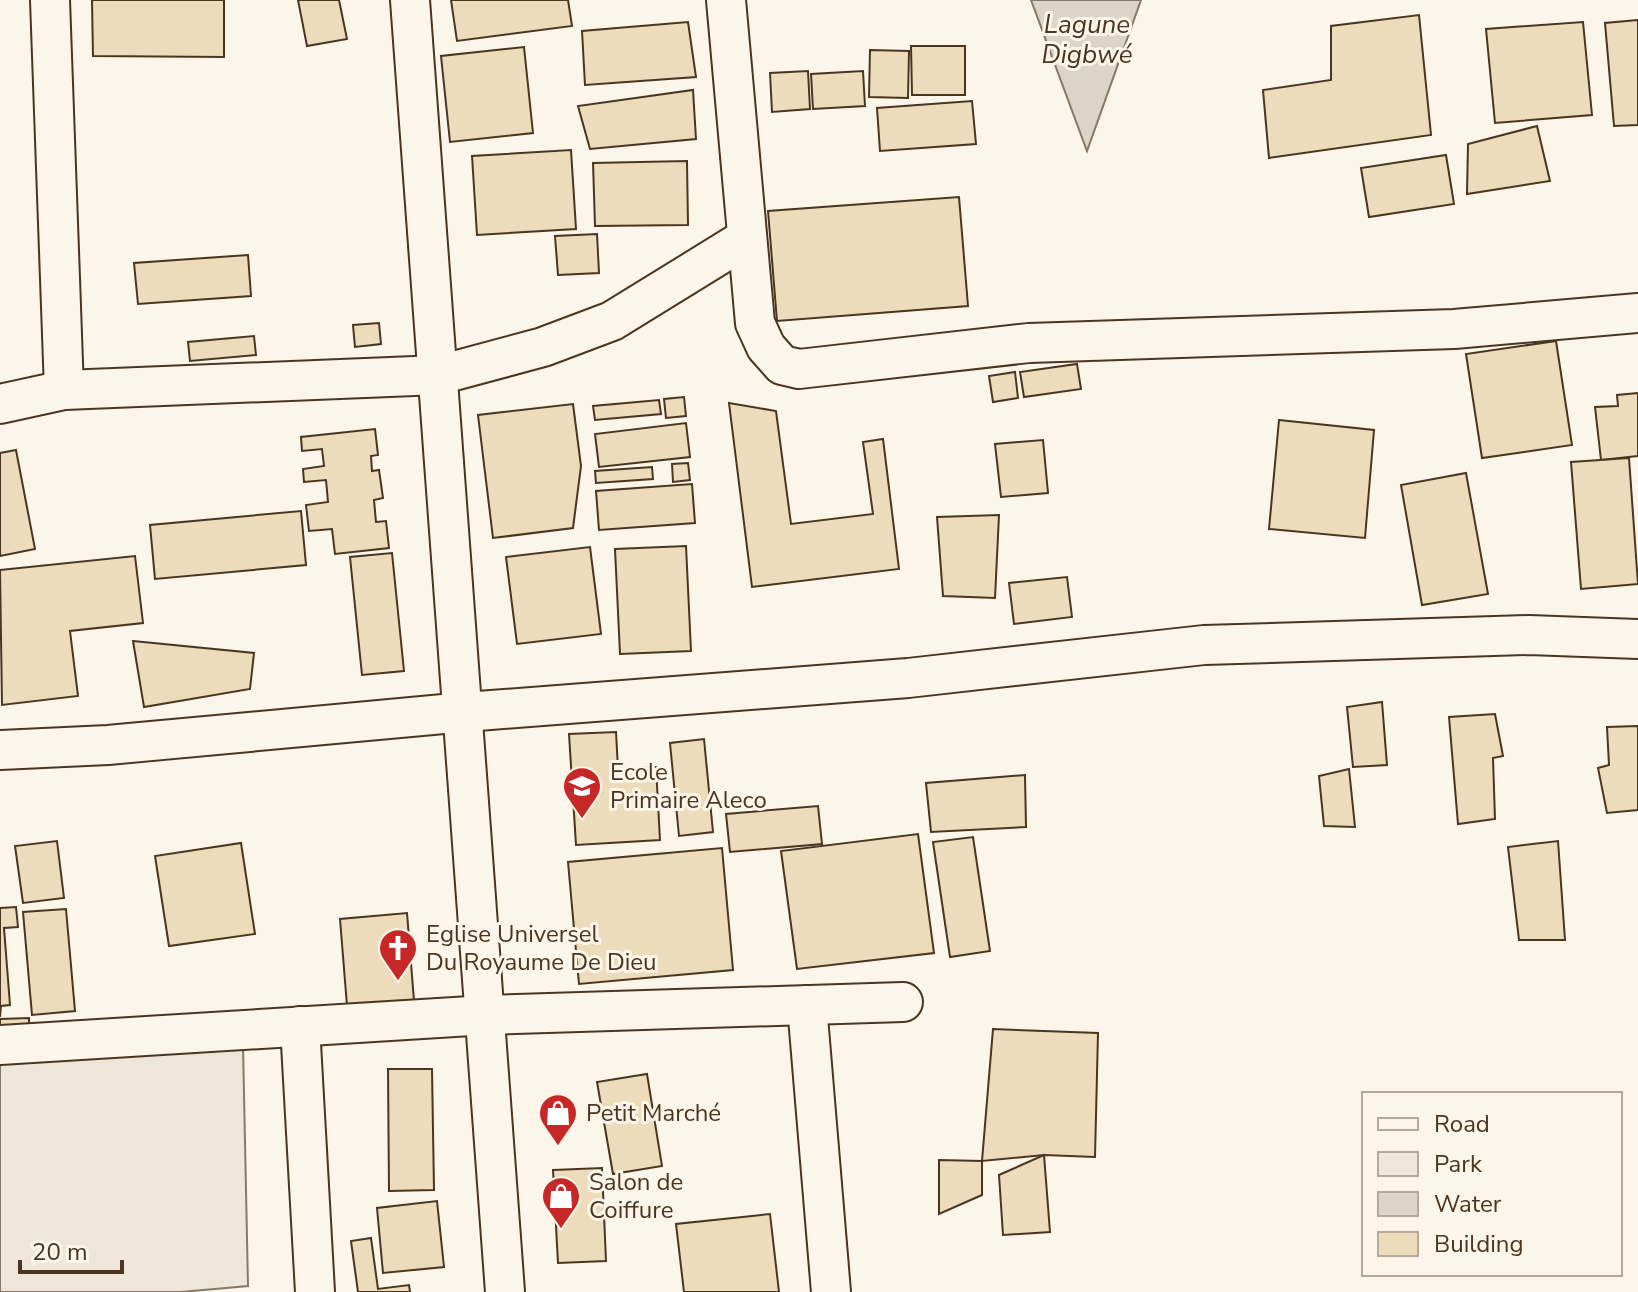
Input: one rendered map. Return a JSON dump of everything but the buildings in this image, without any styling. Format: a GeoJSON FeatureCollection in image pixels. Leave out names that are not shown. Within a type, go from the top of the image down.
{"type":"FeatureCollection","features":[{"type":"Feature","properties":{"kind":"street"},"geometry":{"type":"LineString","coordinates":[[50,0],[64,390]]}},
{"type":"Feature","properties":{"kind":"street"},"geometry":{"type":"LineString","coordinates":[[410,0],[465,712],[505,1292]]}},
{"type":"Feature","properties":{"kind":"street"},"geometry":{"type":"LineString","coordinates":[[726,0],[745,239],[755,323],[766,347],[782,365],[799,369],[1029,343],[1454,329],[1638,313]]}},
{"type":"Feature","properties":{"kind":"street"},"geometry":{"type":"LineString","coordinates":[[0,404],[64,390],[439,375],[543,347],[612,321],[745,239]]}},
{"type":"Feature","properties":{"kind":"street"},"geometry":{"type":"LineString","coordinates":[[0,750],[108,745],[465,712],[908,678],[1204,645],[1529,635],[1638,639]]}},
{"type":"Feature","properties":{"kind":"street"},"geometry":{"type":"LineString","coordinates":[[0,1045],[487,1015],[903,1002]]}},
{"type":"Feature","properties":{"kind":"street"},"geometry":{"type":"LineString","coordinates":[[807,1005],[831,1292]]}},
{"type":"Feature","properties":{"kind":"street"},"geometry":{"type":"LineString","coordinates":[[300,1026],[315,1292]]}},
{"type":"Feature","properties":{"kind":"green space"},"geometry":{"type":"Polygon","coordinates":[[[243,1045],[248,1286],[181,1292],[0,1292],[0,1059],[243,1045]]]}},
{"type":"Feature","properties":{"kind":"water","name":"Lagune Digbwé"},"geometry":{"type":"Polygon","coordinates":[[[1031,0],[1141,0],[1087,151],[1031,0]]]}},
{"type":"Feature","properties":{"kind":"place","name":"Ecole Primaire Aleco"},"geometry":{"type":"Point","coordinates":[582,820]}},
{"type":"Feature","properties":{"kind":"place","name":"Eglise Universel Du Royaume De Dieu"},"geometry":{"type":"Point","coordinates":[398,982]}},
{"type":"Feature","properties":{"kind":"place","name":"Petit Marché"},"geometry":{"type":"Point","coordinates":[558,1147]}},
{"type":"Feature","properties":{"kind":"place","name":"Salon de Coiffure"},"geometry":{"type":"Point","coordinates":[561,1230]}}]}
